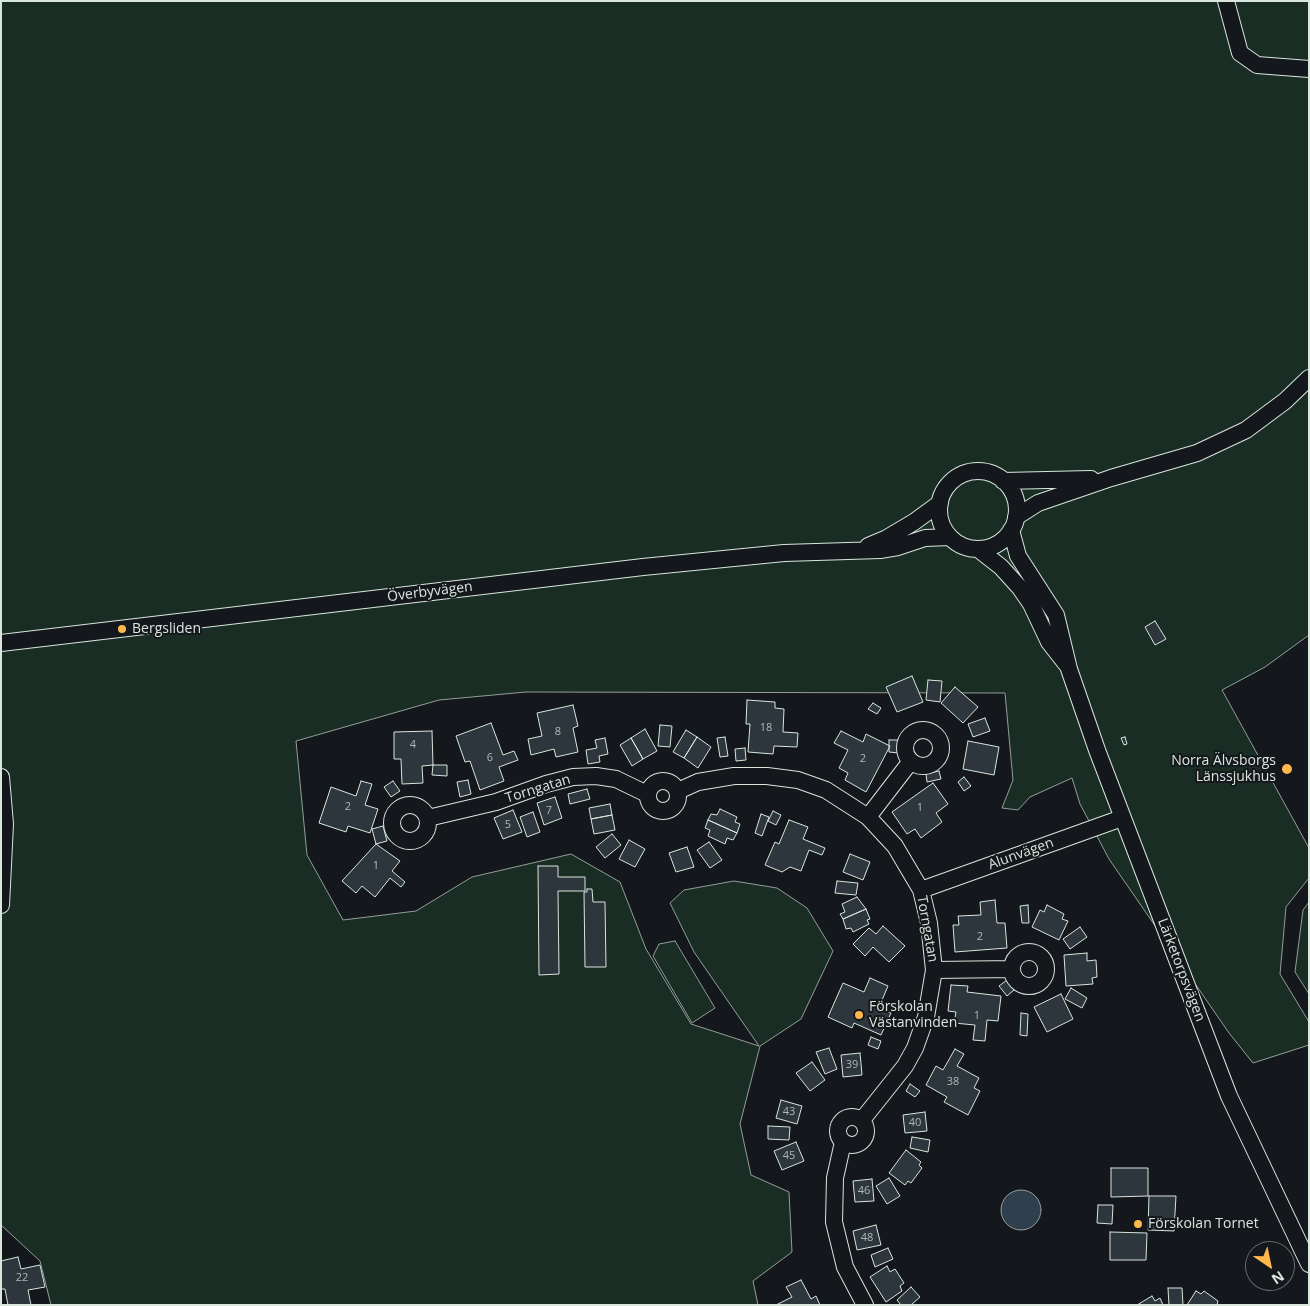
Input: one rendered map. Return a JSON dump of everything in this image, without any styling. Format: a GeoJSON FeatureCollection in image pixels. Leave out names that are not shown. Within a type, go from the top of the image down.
{"type":"FeatureCollection","features":[{"type":"Feature","properties":{"kind":"street"},"geometry":{"type":"LineString","coordinates":[[1226,1],[1240,53],[1257,65],[1309,69]]}},
{"type":"Feature","properties":{"kind":"street"},"geometry":{"type":"LineString","coordinates":[[978,549],[1001,541],[1013,523],[1038,504],[1111,478],[1197,453],[1246,430],[1286,401],[1309,378]]}},
{"type":"Feature","properties":{"kind":"street"},"geometry":{"type":"LineString","coordinates":[[970,472],[987,472],[1003,481],[1013,493],[1013,523],[1018,556],[1056,615],[1070,669],[1049,642],[1031,604],[1020,588],[1001,567],[978,549],[963,546],[950,537],[941,521],[940,502],[947,486],[961,475],[970,472]]}},
{"type":"Feature","properties":{"kind":"street"},"geometry":{"type":"LineString","coordinates":[[1003,481],[1031,482],[1111,478]]}},
{"type":"Feature","properties":{"kind":"street","name":"Överbyvägen"},"geometry":{"type":"LineString","coordinates":[[859,550],[888,538],[940,502]]}},
{"type":"Feature","properties":{"kind":"street","name":"Överbyvägen"},"geometry":{"type":"LineString","coordinates":[[1,643],[643,567],[784,553],[880,550],[898,547],[925,538],[950,537]]}},
{"type":"Feature","properties":{"kind":"street","name":"Lärketorpsvägen"},"geometry":{"type":"LineString","coordinates":[[1070,669],[1122,818],[1229,1096],[1309,1264]]}},
{"type":"Feature","properties":{"kind":"street"},"geometry":{"type":"LineString","coordinates":[[868,816],[911,761]]}},
{"type":"Feature","properties":{"kind":"street"},"geometry":{"type":"LineString","coordinates":[[1,776],[5,824],[1,905]]}},
{"type":"Feature","properties":{"kind":"street","name":"Torngatan"},"geometry":{"type":"LineString","coordinates":[[428,818],[496,802],[546,784],[573,777],[596,776],[616,780],[648,794]]}},
{"type":"Feature","properties":{"kind":"street","name":"Torngatan"},"geometry":{"type":"LineString","coordinates":[[678,791],[698,782],[725,778],[767,776],[798,780],[826,790],[868,816],[895,846],[921,890],[929,923],[934,970],[926,1017],[915,1048],[905,1066],[862,1120],[853,1117],[841,1122],[838,1130],[843,1142],[836,1178],[834,1222],[845,1267],[865,1305]]}},
{"type":"Feature","properties":{"kind":"street"},"geometry":{"type":"LineString","coordinates":[[662,781],[671,783],[678,791],[678,802],[667,811],[652,808],[648,794],[652,785],[662,781]]}},
{"type":"Feature","properties":{"kind":"street","name":"Alunvägen"},"geometry":{"type":"LineString","coordinates":[[921,890],[1122,818]]}},
{"type":"Feature","properties":{"kind":"street"},"geometry":{"type":"LineString","coordinates":[[934,970],[1012,969]]}},
{"type":"Feature","properties":{"kind":"green space"},"geometry":{"type":"Polygon","coordinates":[[[1,1],[1309,1],[1309,635],[1265,667],[1222,690],[1309,848],[1309,878],[1286,907],[1280,974],[1309,1022],[1309,1045],[1253,1063],[1229,1033],[1109,859],[1080,804],[1072,778],[1030,797],[1018,810],[1002,808],[1013,780],[1005,693],[526,692],[439,700],[296,741],[307,855],[343,920],[416,911],[472,877],[571,854],[620,882],[646,949],[691,1024],[759,1046],[694,952],[670,903],[684,890],[734,881],[777,888],[807,908],[833,951],[801,1019],[760,1046],[740,1124],[751,1175],[789,1192],[792,1252],[753,1281],[758,1305],[51,1305],[40,1261],[1,1225],[1,1]]]}},
{"type":"Feature","properties":{"kind":"green space"},"geometry":{"type":"Polygon","coordinates":[[[1309,902],[1309,994],[1295,972],[1303,910],[1309,902]]]}},
{"type":"Feature","properties":{"kind":"green space"},"geometry":{"type":"Polygon","coordinates":[[[675,941],[715,1008],[692,1023],[653,956],[659,944],[675,941]]]}},
{"type":"Feature","properties":{"kind":"water"},"geometry":{"type":"Polygon","coordinates":[[[1025,1190],[1032,1193],[1038,1199],[1041,1210],[1040,1218],[1032,1227],[1025,1230],[1017,1230],[1010,1227],[1002,1218],[1001,1206],[1004,1199],[1013,1191],[1025,1190]]]}},
{"type":"Feature","properties":{"kind":"building"},"geometry":{"type":"Polygon","coordinates":[[[1155,621],[1166,639],[1155,645],[1145,627],[1155,621]]]}},
{"type":"Feature","properties":{"kind":"building"},"geometry":{"type":"Polygon","coordinates":[[[912,676],[923,702],[897,712],[886,687],[912,676]]]}},
{"type":"Feature","properties":{"kind":"building"},"geometry":{"type":"Polygon","coordinates":[[[928,680],[942,681],[940,702],[926,700],[928,680]]]}},
{"type":"Feature","properties":{"kind":"building"},"geometry":{"type":"Polygon","coordinates":[[[955,687],[978,707],[963,723],[941,703],[955,687]]]}},
{"type":"Feature","properties":{"kind":"building"},"geometry":{"type":"Polygon","coordinates":[[[747,700],[775,702],[775,708],[784,709],[783,732],[798,733],[797,747],[774,746],[773,754],[748,752],[750,724],[746,724],[747,700]]]}},
{"type":"Feature","properties":{"kind":"building"},"geometry":{"type":"Polygon","coordinates":[[[873,703],[881,708],[877,714],[868,709],[873,703]]]}},
{"type":"Feature","properties":{"kind":"building"},"geometry":{"type":"Polygon","coordinates":[[[573,705],[578,726],[573,728],[578,752],[556,757],[554,749],[531,755],[528,739],[542,736],[537,713],[573,705]]]}},
{"type":"Feature","properties":{"kind":"building"},"geometry":{"type":"Polygon","coordinates":[[[985,718],[990,731],[973,737],[968,724],[985,718]]]}},
{"type":"Feature","properties":{"kind":"building"},"geometry":{"type":"Polygon","coordinates":[[[491,723],[503,755],[514,751],[518,760],[499,767],[504,781],[480,790],[470,761],[465,762],[456,736],[491,723]]]}},
{"type":"Feature","properties":{"kind":"building"},"geometry":{"type":"Polygon","coordinates":[[[660,725],[672,726],[670,747],[658,746],[660,725]]]}},
{"type":"Feature","properties":{"kind":"building"},"geometry":{"type":"Polygon","coordinates":[[[645,729],[657,751],[643,759],[631,738],[645,729]]]}},
{"type":"Feature","properties":{"kind":"building"},"geometry":{"type":"Polygon","coordinates":[[[686,730],[697,737],[684,758],[673,752],[686,730]]]}},
{"type":"Feature","properties":{"kind":"building"},"geometry":{"type":"Polygon","coordinates":[[[432,731],[433,765],[422,766],[423,783],[402,784],[401,759],[394,759],[394,732],[432,731]]]}},
{"type":"Feature","properties":{"kind":"building"},"geometry":{"type":"Polygon","coordinates":[[[841,731],[863,742],[866,734],[890,746],[866,792],[845,780],[848,773],[839,768],[848,750],[834,743],[841,731]]]}},
{"type":"Feature","properties":{"kind":"building"},"geometry":{"type":"Polygon","coordinates":[[[697,737],[711,747],[698,768],[684,758],[697,737]]]}},
{"type":"Feature","properties":{"kind":"building"},"geometry":{"type":"Polygon","coordinates":[[[725,737],[728,756],[720,757],[717,738],[725,737]]]}},
{"type":"Feature","properties":{"kind":"building"},"geometry":{"type":"Polygon","coordinates":[[[1125,737],[1127,744],[1124,745],[1121,738],[1125,737]]]}},
{"type":"Feature","properties":{"kind":"building"},"geometry":{"type":"Polygon","coordinates":[[[605,738],[608,754],[599,756],[600,762],[588,764],[586,750],[597,748],[595,740],[605,738]]]}},
{"type":"Feature","properties":{"kind":"building"},"geometry":{"type":"Polygon","coordinates":[[[631,738],[643,759],[632,766],[620,745],[631,738]]]}},
{"type":"Feature","properties":{"kind":"building"},"geometry":{"type":"Polygon","coordinates":[[[889,740],[900,740],[899,753],[889,752],[889,740]]]}},
{"type":"Feature","properties":{"kind":"building"},"geometry":{"type":"Polygon","coordinates":[[[968,741],[999,747],[994,775],[963,769],[968,741]]]}},
{"type":"Feature","properties":{"kind":"building"},"geometry":{"type":"Polygon","coordinates":[[[745,748],[746,760],[736,761],[735,749],[745,748]]]}},
{"type":"Feature","properties":{"kind":"building"},"geometry":{"type":"Polygon","coordinates":[[[433,765],[447,765],[447,776],[432,775],[433,765]]]}},
{"type":"Feature","properties":{"kind":"building"},"geometry":{"type":"Polygon","coordinates":[[[939,771],[941,779],[927,782],[926,774],[939,771]]]}},
{"type":"Feature","properties":{"kind":"building"},"geometry":{"type":"Polygon","coordinates":[[[964,777],[971,786],[964,791],[958,782],[964,777]]]}},
{"type":"Feature","properties":{"kind":"building"},"geometry":{"type":"Polygon","coordinates":[[[468,780],[471,794],[460,797],[457,782],[468,780]]]}},
{"type":"Feature","properties":{"kind":"building"},"geometry":{"type":"Polygon","coordinates":[[[361,781],[372,784],[365,805],[378,809],[370,833],[348,826],[346,832],[319,823],[331,787],[356,796],[361,781]]]}},
{"type":"Feature","properties":{"kind":"building"},"geometry":{"type":"Polygon","coordinates":[[[393,781],[400,791],[391,797],[384,787],[393,781]]]}},
{"type":"Feature","properties":{"kind":"building"},"geometry":{"type":"Polygon","coordinates":[[[933,783],[948,804],[936,813],[942,822],[921,838],[915,829],[907,834],[892,812],[933,783]]]}},
{"type":"Feature","properties":{"kind":"building"},"geometry":{"type":"Polygon","coordinates":[[[587,789],[590,799],[570,804],[568,794],[587,789]]]}},
{"type":"Feature","properties":{"kind":"building"},"geometry":{"type":"Polygon","coordinates":[[[555,797],[562,818],[544,825],[537,803],[555,797]]]}},
{"type":"Feature","properties":{"kind":"building"},"geometry":{"type":"Polygon","coordinates":[[[610,804],[612,815],[591,819],[589,808],[610,804]]]}},
{"type":"Feature","properties":{"kind":"building"},"geometry":{"type":"Polygon","coordinates":[[[720,809],[737,817],[735,822],[740,824],[737,833],[708,820],[711,814],[717,815],[720,809]]]}},
{"type":"Feature","properties":{"kind":"building"},"geometry":{"type":"Polygon","coordinates":[[[513,810],[522,832],[503,839],[494,818],[513,810]]]}},
{"type":"Feature","properties":{"kind":"building"},"geometry":{"type":"Polygon","coordinates":[[[773,811],[781,815],[776,825],[768,821],[773,811]]]}},
{"type":"Feature","properties":{"kind":"building"},"geometry":{"type":"Polygon","coordinates":[[[533,812],[540,832],[527,837],[520,817],[533,812]]]}},
{"type":"Feature","properties":{"kind":"building"},"geometry":{"type":"Polygon","coordinates":[[[761,814],[769,817],[762,836],[755,833],[761,814]]]}},
{"type":"Feature","properties":{"kind":"building"},"geometry":{"type":"Polygon","coordinates":[[[612,815],[615,830],[594,834],[591,819],[612,815]]]}},
{"type":"Feature","properties":{"kind":"building"},"geometry":{"type":"Polygon","coordinates":[[[708,820],[737,833],[733,840],[727,838],[725,844],[708,836],[710,830],[705,828],[708,820]]]}},
{"type":"Feature","properties":{"kind":"building"},"geometry":{"type":"Polygon","coordinates":[[[789,820],[808,827],[803,839],[825,848],[822,855],[809,850],[801,871],[790,867],[782,872],[765,865],[775,842],[779,844],[789,820]]]}},
{"type":"Feature","properties":{"kind":"building"},"geometry":{"type":"Polygon","coordinates":[[[383,826],[387,841],[376,844],[372,829],[383,826]]]}},
{"type":"Feature","properties":{"kind":"building"},"geometry":{"type":"Polygon","coordinates":[[[612,834],[621,845],[605,858],[596,847],[612,834]]]}},
{"type":"Feature","properties":{"kind":"building"},"geometry":{"type":"Polygon","coordinates":[[[629,840],[645,849],[635,867],[619,859],[629,840]]]}},
{"type":"Feature","properties":{"kind":"building"},"geometry":{"type":"Polygon","coordinates":[[[709,842],[722,860],[710,868],[697,850],[709,842]]]}},
{"type":"Feature","properties":{"kind":"building"},"geometry":{"type":"Polygon","coordinates":[[[376,844],[400,861],[392,871],[405,882],[401,887],[390,878],[375,897],[362,886],[356,893],[342,881],[376,844]]]}},
{"type":"Feature","properties":{"kind":"building"},"geometry":{"type":"Polygon","coordinates":[[[687,847],[694,867],[676,872],[669,853],[687,847]]]}},
{"type":"Feature","properties":{"kind":"building"},"geometry":{"type":"Polygon","coordinates":[[[850,854],[870,862],[863,880],[843,872],[850,854]]]}},
{"type":"Feature","properties":{"kind":"building"},"geometry":{"type":"Polygon","coordinates":[[[538,866],[558,866],[558,877],[585,877],[585,891],[558,891],[559,974],[539,975],[538,866]]]}},
{"type":"Feature","properties":{"kind":"building"},"geometry":{"type":"Polygon","coordinates":[[[837,881],[858,883],[856,895],[835,893],[837,881]]]}},
{"type":"Feature","properties":{"kind":"building"},"geometry":{"type":"Polygon","coordinates":[[[587,889],[592,889],[593,902],[605,902],[606,967],[585,967],[584,892],[587,892],[587,889]]]}},
{"type":"Feature","properties":{"kind":"building"},"geometry":{"type":"Polygon","coordinates":[[[857,897],[866,909],[843,919],[840,914],[845,912],[842,904],[857,897]]]}},
{"type":"Feature","properties":{"kind":"building"},"geometry":{"type":"Polygon","coordinates":[[[995,900],[997,923],[1005,923],[1007,948],[955,952],[953,925],[959,925],[958,916],[981,915],[980,902],[995,900]]]}},
{"type":"Feature","properties":{"kind":"building"},"geometry":{"type":"Polygon","coordinates":[[[1028,905],[1029,923],[1022,923],[1020,906],[1028,905]]]}},
{"type":"Feature","properties":{"kind":"building"},"geometry":{"type":"Polygon","coordinates":[[[1047,905],[1064,914],[1062,919],[1068,921],[1059,940],[1032,927],[1040,910],[1044,912],[1047,905]]]}},
{"type":"Feature","properties":{"kind":"building"},"geometry":{"type":"Polygon","coordinates":[[[866,909],[870,919],[867,920],[869,924],[853,932],[851,928],[846,929],[843,919],[866,909]]]}},
{"type":"Feature","properties":{"kind":"building"},"geometry":{"type":"Polygon","coordinates":[[[883,926],[905,946],[889,962],[873,947],[865,956],[853,944],[869,928],[876,934],[883,926]]]}},
{"type":"Feature","properties":{"kind":"building"},"geometry":{"type":"Polygon","coordinates":[[[1080,927],[1087,937],[1070,949],[1063,939],[1080,927]]]}},
{"type":"Feature","properties":{"kind":"building"},"geometry":{"type":"Polygon","coordinates":[[[1087,953],[1087,961],[1096,960],[1097,977],[1092,978],[1093,984],[1066,986],[1064,955],[1087,953]]]}},
{"type":"Feature","properties":{"kind":"building"},"geometry":{"type":"Polygon","coordinates":[[[870,978],[888,986],[879,1007],[891,1013],[881,1035],[854,1023],[852,1028],[828,1017],[843,983],[864,992],[870,978]]]}},
{"type":"Feature","properties":{"kind":"building"},"geometry":{"type":"Polygon","coordinates":[[[1007,980],[1014,990],[1007,996],[999,986],[1007,980]]]}},
{"type":"Feature","properties":{"kind":"building"},"geometry":{"type":"Polygon","coordinates":[[[951,985],[968,986],[967,992],[1001,996],[998,1021],[987,1020],[985,1041],[973,1040],[975,1025],[954,1023],[956,1012],[948,1011],[951,985]]]}},
{"type":"Feature","properties":{"kind":"building"},"geometry":{"type":"Polygon","coordinates":[[[1071,988],[1087,998],[1082,1008],[1065,999],[1071,988]]]}},
{"type":"Feature","properties":{"kind":"building"},"geometry":{"type":"Polygon","coordinates":[[[1061,994],[1073,1019],[1047,1032],[1034,1007],[1061,994]]]}},
{"type":"Feature","properties":{"kind":"building"},"geometry":{"type":"Polygon","coordinates":[[[1021,1013],[1028,1014],[1027,1036],[1020,1035],[1021,1013]]]}},
{"type":"Feature","properties":{"kind":"building"},"geometry":{"type":"Polygon","coordinates":[[[871,1037],[881,1041],[878,1049],[868,1045],[871,1037]]]}},
{"type":"Feature","properties":{"kind":"building"},"geometry":{"type":"Polygon","coordinates":[[[829,1048],[837,1069],[825,1074],[816,1052],[829,1048]]]}},
{"type":"Feature","properties":{"kind":"building"},"geometry":{"type":"Polygon","coordinates":[[[955,1049],[964,1054],[957,1066],[979,1078],[974,1088],[980,1091],[968,1115],[944,1102],[947,1097],[926,1085],[936,1066],[943,1070],[955,1049]]]}},
{"type":"Feature","properties":{"kind":"building"},"geometry":{"type":"Polygon","coordinates":[[[860,1053],[862,1075],[843,1077],[841,1055],[860,1053]]]}},
{"type":"Feature","properties":{"kind":"building"},"geometry":{"type":"Polygon","coordinates":[[[812,1062],[825,1080],[810,1091],[796,1073],[812,1062]]]}},
{"type":"Feature","properties":{"kind":"building"},"geometry":{"type":"Polygon","coordinates":[[[910,1084],[920,1091],[915,1097],[906,1091],[910,1084]]]}},
{"type":"Feature","properties":{"kind":"building"},"geometry":{"type":"Polygon","coordinates":[[[781,1100],[802,1106],[797,1124],[776,1118],[781,1100]]]}},
{"type":"Feature","properties":{"kind":"building"},"geometry":{"type":"Polygon","coordinates":[[[925,1112],[927,1131],[905,1133],[903,1115],[925,1112]]]}},
{"type":"Feature","properties":{"kind":"building"},"geometry":{"type":"Polygon","coordinates":[[[768,1126],[790,1127],[789,1140],[768,1139],[768,1126]]]}},
{"type":"Feature","properties":{"kind":"building"},"geometry":{"type":"Polygon","coordinates":[[[912,1137],[930,1140],[928,1152],[910,1148],[912,1137]]]}},
{"type":"Feature","properties":{"kind":"building"},"geometry":{"type":"Polygon","coordinates":[[[796,1142],[804,1161],[782,1170],[774,1151],[796,1142]]]}},
{"type":"Feature","properties":{"kind":"building"},"geometry":{"type":"Polygon","coordinates":[[[906,1150],[921,1162],[919,1165],[922,1168],[911,1183],[908,1181],[905,1185],[889,1173],[906,1150]]]}},
{"type":"Feature","properties":{"kind":"building"},"geometry":{"type":"Polygon","coordinates":[[[1111,1168],[1148,1168],[1148,1196],[1111,1197],[1111,1168]]]}},
{"type":"Feature","properties":{"kind":"building"},"geometry":{"type":"Polygon","coordinates":[[[889,1178],[900,1196],[887,1204],[876,1186],[889,1178]]]}},
{"type":"Feature","properties":{"kind":"building"},"geometry":{"type":"Polygon","coordinates":[[[872,1179],[874,1201],[855,1202],[853,1181],[872,1179]]]}},
{"type":"Feature","properties":{"kind":"building"},"geometry":{"type":"Polygon","coordinates":[[[1149,1196],[1176,1196],[1174,1231],[1148,1230],[1149,1196]]]}},
{"type":"Feature","properties":{"kind":"building"},"geometry":{"type":"Polygon","coordinates":[[[1098,1205],[1113,1205],[1112,1224],[1097,1223],[1098,1205]]]}},
{"type":"Feature","properties":{"kind":"building"},"geometry":{"type":"Polygon","coordinates":[[[876,1225],[881,1245],[857,1250],[853,1231],[876,1225]]]}},
{"type":"Feature","properties":{"kind":"building"},"geometry":{"type":"Polygon","coordinates":[[[1110,1232],[1147,1233],[1146,1260],[1110,1260],[1110,1232]]]}},
{"type":"Feature","properties":{"kind":"building"},"geometry":{"type":"Polygon","coordinates":[[[888,1248],[893,1259],[875,1267],[871,1255],[888,1248]]]}},
{"type":"Feature","properties":{"kind":"building"},"geometry":{"type":"Polygon","coordinates":[[[18,1257],[21,1269],[40,1265],[45,1287],[28,1290],[31,1305],[8,1305],[5,1289],[1,1289],[1,1261],[18,1257]]]}},
{"type":"Feature","properties":{"kind":"building"},"geometry":{"type":"Polygon","coordinates":[[[887,1266],[890,1272],[895,1269],[904,1283],[900,1286],[902,1291],[886,1302],[870,1277],[887,1266]]]}},
{"type":"Feature","properties":{"kind":"building"},"geometry":{"type":"Polygon","coordinates":[[[801,1280],[811,1299],[816,1296],[820,1305],[776,1305],[792,1297],[786,1287],[801,1280]]]}},
{"type":"Feature","properties":{"kind":"building"},"geometry":{"type":"Polygon","coordinates":[[[911,1287],[920,1297],[911,1305],[901,1305],[897,1300],[911,1287]]]}},
{"type":"Feature","properties":{"kind":"building"},"geometry":{"type":"Polygon","coordinates":[[[1168,1288],[1182,1288],[1183,1305],[1169,1305],[1168,1288]]]}},
{"type":"Feature","properties":{"kind":"building"},"geometry":{"type":"Polygon","coordinates":[[[1196,1291],[1201,1294],[1204,1291],[1218,1301],[1217,1305],[1187,1305],[1196,1291]]]}},
{"type":"Feature","properties":{"kind":"building"},"geometry":{"type":"Polygon","coordinates":[[[1152,1296],[1155,1301],[1160,1298],[1163,1305],[1137,1305],[1152,1296]]]}},
{"type":"Feature","properties":{"kind":"place","name":"Bergsliden"},"geometry":{"type":"Point","coordinates":[122,629]}},
{"type":"Feature","properties":{"kind":"place","name":"Norra Älvsborgs Länssjukhus"},"geometry":{"type":"Point","coordinates":[1287,769]}},
{"type":"Feature","properties":{"kind":"place","name":"Förskolan Västanvinden"},"geometry":{"type":"Point","coordinates":[859,1015]}},
{"type":"Feature","properties":{"kind":"place","name":"Förskolan Tornet"},"geometry":{"type":"Point","coordinates":[1138,1224]}}]}
